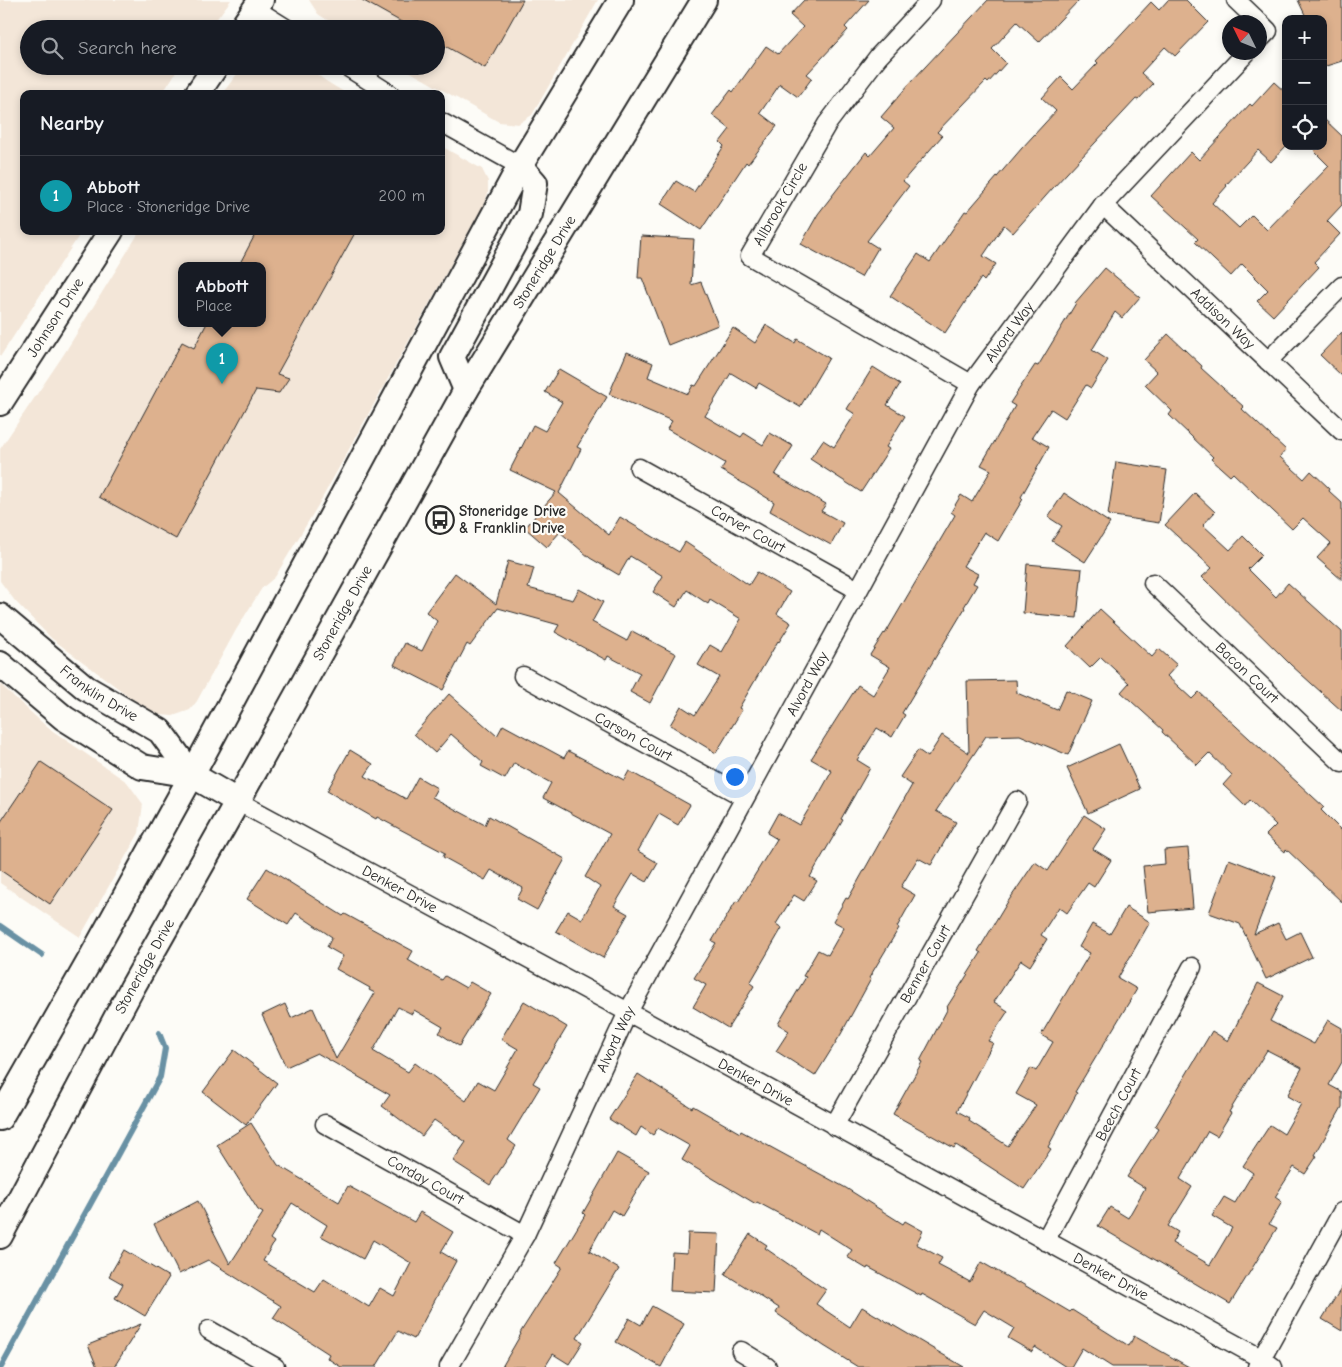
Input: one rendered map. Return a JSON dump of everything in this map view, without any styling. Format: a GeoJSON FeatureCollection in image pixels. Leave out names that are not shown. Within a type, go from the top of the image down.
{"type":"FeatureCollection","features":[{"type":"Feature","properties":{"kind":"main road"},"geometry":{"type":"LineString","coordinates":[[0,1118],[192,775],[520,166],[621,0]]}},
{"type":"Feature","properties":{"kind":"main road","name":"Stoneridge Drive"},"geometry":{"type":"LineString","coordinates":[[0,1236],[132,988],[466,390],[704,0]]}},
{"type":"Feature","properties":{"kind":"main road"},"geometry":{"type":"LineString","coordinates":[[247,20],[258,4]]}},
{"type":"Feature","properties":{"kind":"main road"},"geometry":{"type":"LineString","coordinates":[[200,90],[210,75]]}},
{"type":"Feature","properties":{"kind":"main road"},"geometry":{"type":"LineString","coordinates":[[466,390],[452,357],[530,214],[535,183],[520,166]]}},
{"type":"Feature","properties":{"kind":"main road","name":"Johnson Drive"},"geometry":{"type":"LineString","coordinates":[[0,403],[108,235]]}},
{"type":"Feature","properties":{"kind":"main road","name":"Franklin Drive"},"geometry":{"type":"LineString","coordinates":[[0,616],[86,688],[160,731],[192,775]]}},
{"type":"Feature","properties":{"kind":"main road","name":"Franklin Drive"},"geometry":{"type":"LineString","coordinates":[[0,664],[64,718],[142,767],[192,775],[238,801]]}},
{"type":"Feature","properties":{"kind":"street","name":"Allbrook Circle"},"geometry":{"type":"LineString","coordinates":[[931,0],[878,57],[827,124],[750,256],[971,384]]}},
{"type":"Feature","properties":{"kind":"street"},"geometry":{"type":"LineString","coordinates":[[1236,0],[1249,15]]}},
{"type":"Feature","properties":{"kind":"street"},"geometry":{"type":"LineString","coordinates":[[258,4],[277,20]]}},
{"type":"Feature","properties":{"kind":"street","name":"Alvord Way"},"geometry":{"type":"LineString","coordinates":[[450,1367],[525,1235],[628,1012],[971,384],[1103,205],[1239,60]]}},
{"type":"Feature","properties":{"kind":"street"},"geometry":{"type":"LineString","coordinates":[[360,75],[384,90]]}},
{"type":"Feature","properties":{"kind":"street"},"geometry":{"type":"LineString","coordinates":[[445,124],[520,166]]}},
{"type":"Feature","properties":{"kind":"street","name":"Addison Way"},"geometry":{"type":"LineString","coordinates":[[1103,205],[1342,431]]}},
{"type":"Feature","properties":{"kind":"street"},"geometry":{"type":"LineString","coordinates":[[1268,361],[1342,286]]}},
{"type":"Feature","properties":{"kind":"street","name":"Carver Court"},"geometry":{"type":"LineString","coordinates":[[639,468],[858,590]]}},
{"type":"Feature","properties":{"kind":"street","name":"Bacon Court"},"geometry":{"type":"LineString","coordinates":[[1153,583],[1342,763]]}},
{"type":"Feature","properties":{"kind":"street","name":"Carson Court"},"geometry":{"type":"LineString","coordinates":[[523,676],[744,797]]}},
{"type":"Feature","properties":{"kind":"street","name":"Denker Drive"},"geometry":{"type":"LineString","coordinates":[[238,801],[628,1012],[1045,1241],[1264,1364]]}},
{"type":"Feature","properties":{"kind":"street","name":"Benner Court"},"geometry":{"type":"LineString","coordinates":[[834,1126],[1017,801]]}},
{"type":"Feature","properties":{"kind":"street","name":"Beech Court"},"geometry":{"type":"LineString","coordinates":[[1045,1241],[1192,967]]}},
{"type":"Feature","properties":{"kind":"street","name":"Corday Court"},"geometry":{"type":"LineString","coordinates":[[325,1124],[525,1235]]}},
{"type":"Feature","properties":{"kind":"street"},"geometry":{"type":"LineString","coordinates":[[1264,1364],[1342,1212]]}},
{"type":"Feature","properties":{"kind":"street"},"geometry":{"type":"LineString","coordinates":[[209,1330],[275,1367]]}},
{"type":"Feature","properties":{"kind":"street"},"geometry":{"type":"LineString","coordinates":[[741,1351],[767,1367]]}},
{"type":"Feature","properties":{"kind":"shaded area"},"geometry":{"type":"Polygon","coordinates":[[[0,0],[231,0],[216,20],[20,20],[20,75],[174,75],[165,90],[20,90],[20,235],[79,235],[0,357],[0,0]]]}},
{"type":"Feature","properties":{"kind":"shaded area"},"geometry":{"type":"Polygon","coordinates":[[[309,0],[598,0],[532,115],[518,124],[499,122],[416,75],[445,75],[445,20],[327,20],[318,14],[309,0]]]}},
{"type":"Feature","properties":{"kind":"shaded area"},"geometry":{"type":"Polygon","coordinates":[[[236,75],[318,75],[341,90],[225,90],[236,75]]]}},
{"type":"Feature","properties":{"kind":"shaded area"},"geometry":{"type":"Polygon","coordinates":[[[445,148],[482,169],[488,181],[488,193],[483,206],[320,502],[275,577],[262,588],[236,630],[197,701],[190,710],[173,716],[160,715],[135,701],[51,638],[15,601],[0,581],[0,449],[64,354],[138,235],[445,235],[445,148]]]}},
{"type":"Feature","properties":{"kind":"shaded area"},"geometry":{"type":"Polygon","coordinates":[[[0,684],[47,727],[127,782],[143,804],[139,833],[80,937],[0,883],[0,684]]]}},
{"type":"Feature","properties":{"kind":"building"},"geometry":{"type":"Polygon","coordinates":[[[362,0],[523,0],[485,68],[445,46],[445,20],[398,20],[362,0]]]}},
{"type":"Feature","properties":{"kind":"building"},"geometry":{"type":"Polygon","coordinates":[[[804,0],[869,0],[845,27],[848,30],[807,74],[812,78],[798,97],[780,84],[760,113],[777,126],[748,164],[746,162],[701,230],[661,204],[676,181],[694,192],[724,146],[720,142],[730,129],[712,115],[731,90],[733,92],[766,46],[778,54],[803,27],[790,15],[804,0]]]}},
{"type":"Feature","properties":{"kind":"building"},"geometry":{"type":"Polygon","coordinates":[[[988,0],[1079,0],[1039,42],[1017,22],[992,49],[1006,63],[937,132],[942,136],[903,181],[909,186],[867,241],[878,248],[861,277],[801,244],[818,214],[866,152],[870,156],[894,128],[881,117],[910,83],[988,0]]]}},
{"type":"Feature","properties":{"kind":"building"},"geometry":{"type":"Polygon","coordinates":[[[1168,0],[1186,0],[1208,22],[1175,56],[1165,47],[1141,73],[1153,84],[1138,100],[1136,99],[1013,233],[1004,225],[983,256],[996,264],[984,281],[981,278],[945,333],[890,296],[918,254],[930,262],[965,211],[967,212],[1056,111],[1042,98],[1061,77],[1073,89],[1098,63],[1096,61],[1151,2],[1159,10],[1168,0]]]}},
{"type":"Feature","properties":{"kind":"building"},"geometry":{"type":"Polygon","coordinates":[[[1298,0],[1342,0],[1342,61],[1327,66],[1327,15],[1305,15],[1298,0]]]}},
{"type":"Feature","properties":{"kind":"building"},"geometry":{"type":"Polygon","coordinates":[[[1274,82],[1282,89],[1282,150],[1271,162],[1258,150],[1212,203],[1239,228],[1252,215],[1267,230],[1329,166],[1314,151],[1327,150],[1327,122],[1342,136],[1342,205],[1327,221],[1340,234],[1314,262],[1319,267],[1273,316],[1257,301],[1268,290],[1242,264],[1231,276],[1195,242],[1198,239],[1151,196],[1191,152],[1199,160],[1250,104],[1252,106],[1274,82]]]}},
{"type":"Feature","properties":{"kind":"building"},"geometry":{"type":"Polygon","coordinates":[[[255,235],[354,235],[277,374],[289,378],[279,393],[256,390],[176,539],[99,497],[182,342],[194,348],[205,327],[266,327],[266,262],[241,262],[255,235]]]}},
{"type":"Feature","properties":{"kind":"building"},"geometry":{"type":"Polygon","coordinates":[[[641,236],[694,239],[691,285],[701,282],[718,325],[668,345],[642,278],[638,278],[641,236]]]}},
{"type":"Feature","properties":{"kind":"building"},"geometry":{"type":"Polygon","coordinates":[[[1105,268],[1140,297],[1122,318],[1115,312],[1092,350],[1108,360],[1091,388],[1086,385],[1065,418],[1051,409],[1032,437],[1049,447],[1021,497],[1023,499],[998,541],[984,532],[963,566],[978,574],[973,583],[977,585],[902,713],[905,715],[892,737],[877,728],[857,760],[870,768],[810,877],[817,881],[804,901],[794,895],[776,924],[782,928],[750,983],[754,986],[728,1028],[693,1007],[706,985],[694,978],[716,943],[712,941],[777,839],[767,833],[778,813],[799,825],[814,803],[832,771],[811,759],[858,685],[873,695],[890,667],[870,655],[885,634],[955,515],[951,512],[961,495],[972,502],[991,470],[981,465],[1015,406],[1010,403],[1035,365],[1038,366],[1075,303],[1105,268]]]}},
{"type":"Feature","properties":{"kind":"building"},"geometry":{"type":"Polygon","coordinates":[[[766,325],[795,343],[797,339],[829,358],[800,407],[759,383],[756,388],[731,373],[705,416],[741,437],[744,433],[763,445],[770,433],[793,446],[775,475],[826,504],[821,511],[843,523],[831,545],[770,511],[774,502],[721,470],[725,463],[667,429],[672,421],[609,394],[627,352],[653,363],[648,377],[688,394],[693,385],[696,386],[733,328],[755,343],[766,325]]]}},
{"type":"Feature","properties":{"kind":"building"},"geometry":{"type":"Polygon","coordinates":[[[1342,332],[1342,376],[1320,355],[1342,332]]]}},
{"type":"Feature","properties":{"kind":"building"},"geometry":{"type":"Polygon","coordinates":[[[1168,334],[1202,366],[1201,368],[1244,407],[1242,409],[1286,450],[1280,457],[1304,479],[1311,471],[1342,503],[1342,580],[1317,558],[1331,543],[1303,518],[1292,529],[1233,473],[1230,476],[1211,459],[1213,457],[1169,415],[1172,411],[1145,385],[1157,372],[1144,360],[1168,334]]]}},
{"type":"Feature","properties":{"kind":"building"},"geometry":{"type":"Polygon","coordinates":[[[873,367],[900,384],[887,405],[905,416],[886,447],[889,449],[861,492],[810,459],[823,440],[834,447],[855,414],[847,409],[873,367]]]}},
{"type":"Feature","properties":{"kind":"building"},"geometry":{"type":"Polygon","coordinates":[[[559,369],[607,397],[577,447],[581,449],[559,493],[609,535],[620,517],[679,552],[685,542],[749,585],[757,572],[790,592],[777,614],[791,623],[778,641],[739,708],[742,710],[716,753],[670,725],[681,706],[695,715],[719,677],[698,665],[710,645],[722,652],[741,619],[710,600],[708,604],[687,590],[676,607],[653,592],[663,576],[630,556],[619,575],[590,558],[560,532],[547,547],[525,528],[556,492],[510,470],[533,425],[545,431],[562,402],[545,392],[559,369]]]}},
{"type":"Feature","properties":{"kind":"building"},"geometry":{"type":"Polygon","coordinates":[[[1116,462],[1167,470],[1159,523],[1108,515],[1116,462]]]}},
{"type":"Feature","properties":{"kind":"building"},"geometry":{"type":"Polygon","coordinates":[[[1064,493],[1110,523],[1085,562],[1052,541],[1062,526],[1048,517],[1064,493]]]}},
{"type":"Feature","properties":{"kind":"building"},"geometry":{"type":"Polygon","coordinates":[[[1195,493],[1215,512],[1203,525],[1230,550],[1243,536],[1262,555],[1248,569],[1276,597],[1288,583],[1342,632],[1342,711],[1291,665],[1202,577],[1212,568],[1165,525],[1195,493]]]}},
{"type":"Feature","properties":{"kind":"building"},"geometry":{"type":"Polygon","coordinates":[[[508,561],[534,568],[528,588],[573,600],[579,589],[603,602],[592,622],[627,641],[632,631],[676,654],[650,703],[630,692],[640,673],[608,656],[606,660],[555,632],[559,625],[498,608],[470,646],[467,644],[443,690],[394,665],[405,643],[422,651],[437,621],[426,612],[455,573],[496,604],[508,561]]]}},
{"type":"Feature","properties":{"kind":"building"},"geometry":{"type":"Polygon","coordinates":[[[1027,564],[1082,569],[1077,618],[1023,613],[1027,564]]]}},
{"type":"Feature","properties":{"kind":"building"},"geometry":{"type":"Polygon","coordinates":[[[1100,609],[1152,657],[1159,649],[1177,665],[1167,676],[1192,699],[1199,692],[1324,807],[1321,810],[1342,831],[1342,902],[1286,849],[1285,852],[1266,835],[1276,825],[1250,800],[1245,806],[1223,785],[1232,775],[1209,753],[1197,765],[1162,732],[1163,730],[1121,692],[1129,683],[1101,657],[1090,668],[1067,646],[1100,609]]]}},
{"type":"Feature","properties":{"kind":"building"},"geometry":{"type":"Polygon","coordinates":[[[1016,680],[1017,693],[1057,710],[1066,690],[1092,701],[1068,755],[1020,735],[986,736],[936,811],[956,822],[931,865],[918,858],[901,887],[915,895],[897,927],[899,928],[869,978],[871,979],[841,1034],[815,1076],[776,1051],[789,1031],[778,1024],[806,977],[803,976],[818,950],[828,955],[844,927],[833,921],[846,898],[848,899],[912,785],[900,777],[918,750],[928,757],[942,735],[969,753],[967,681],[1016,680]]]}},
{"type":"Feature","properties":{"kind":"building"},"geometry":{"type":"Polygon","coordinates":[[[449,694],[497,736],[503,725],[564,758],[568,751],[624,780],[629,771],[690,805],[678,825],[659,814],[638,851],[658,863],[647,882],[633,874],[614,906],[628,914],[603,958],[556,931],[568,911],[582,919],[600,887],[585,877],[610,834],[543,798],[551,783],[514,763],[505,779],[481,766],[483,762],[451,734],[435,753],[414,734],[449,694]]]}},
{"type":"Feature","properties":{"kind":"building"},"geometry":{"type":"Polygon","coordinates":[[[1119,744],[1140,789],[1088,813],[1067,768],[1119,744]]]}},
{"type":"Feature","properties":{"kind":"building"},"geometry":{"type":"Polygon","coordinates":[[[350,750],[373,764],[365,776],[406,799],[418,777],[437,788],[432,797],[485,825],[489,816],[565,859],[537,910],[517,899],[523,888],[491,870],[485,880],[443,857],[445,853],[377,817],[376,819],[327,791],[350,750]]]}},
{"type":"Feature","properties":{"kind":"building"},"geometry":{"type":"Polygon","coordinates":[[[41,762],[113,810],[50,904],[0,870],[0,823],[41,762]]]}},
{"type":"Feature","properties":{"kind":"building"},"geometry":{"type":"Polygon","coordinates":[[[1084,815],[1106,829],[1093,849],[1111,860],[1094,887],[1088,883],[1067,913],[1059,907],[1041,935],[1047,939],[1030,966],[1021,960],[994,1002],[1008,1011],[988,1041],[993,1043],[957,1111],[970,1118],[969,1121],[1008,1146],[1036,1105],[1016,1094],[1031,1068],[1036,1071],[1053,1042],[1041,1035],[1090,953],[1079,947],[1092,924],[1110,934],[1126,907],[1150,922],[1118,978],[1137,989],[1075,1092],[1077,1093],[1048,1147],[1051,1149],[1024,1189],[956,1145],[954,1148],[893,1114],[922,1062],[920,1061],[947,1007],[981,953],[978,951],[1007,903],[1035,862],[1048,871],[1084,815]]]}},
{"type":"Feature","properties":{"kind":"building"},"geometry":{"type":"Polygon","coordinates":[[[1188,848],[1193,908],[1148,912],[1143,866],[1165,864],[1164,850],[1188,848]]]}},
{"type":"Feature","properties":{"kind":"building"},"geometry":{"type":"Polygon","coordinates":[[[1229,859],[1276,877],[1254,934],[1278,923],[1286,939],[1300,932],[1312,957],[1266,979],[1240,924],[1209,913],[1229,859]]]}},
{"type":"Feature","properties":{"kind":"building"},"geometry":{"type":"Polygon","coordinates":[[[267,868],[343,916],[345,914],[413,951],[408,960],[442,980],[445,976],[466,988],[470,982],[491,994],[459,1046],[439,1033],[443,1027],[414,1010],[412,1014],[398,1007],[373,1051],[408,1072],[415,1063],[466,1101],[478,1081],[494,1090],[518,1049],[501,1039],[524,1001],[567,1027],[533,1083],[540,1087],[508,1140],[516,1146],[490,1185],[453,1161],[466,1142],[434,1120],[422,1136],[382,1106],[390,1095],[317,1053],[286,1067],[262,1015],[285,1004],[291,1018],[313,1008],[336,1059],[375,993],[369,990],[370,988],[336,969],[343,956],[327,947],[332,937],[296,913],[288,925],[247,899],[267,868]]]}},
{"type":"Feature","properties":{"kind":"building"},"geometry":{"type":"Polygon","coordinates":[[[1258,983],[1283,996],[1270,1021],[1314,1044],[1328,1020],[1342,1028],[1342,1062],[1329,1085],[1342,1092],[1342,1107],[1315,1155],[1317,1156],[1305,1174],[1294,1167],[1275,1197],[1282,1202],[1269,1224],[1277,1228],[1230,1304],[1098,1226],[1110,1207],[1128,1218],[1145,1188],[1127,1177],[1158,1129],[1155,1127],[1212,1031],[1228,1041],[1258,983]],[[1267,1050],[1229,1112],[1231,1113],[1217,1136],[1208,1131],[1180,1179],[1192,1187],[1168,1226],[1178,1232],[1172,1243],[1210,1265],[1232,1228],[1212,1216],[1224,1197],[1235,1203],[1253,1173],[1243,1166],[1270,1125],[1284,1134],[1301,1104],[1287,1096],[1302,1068],[1267,1050]]]}},
{"type":"Feature","properties":{"kind":"building"},"geometry":{"type":"Polygon","coordinates":[[[234,1050],[277,1083],[246,1125],[203,1092],[234,1050]]]}},
{"type":"Feature","properties":{"kind":"building"},"geometry":{"type":"Polygon","coordinates":[[[638,1074],[692,1108],[693,1106],[740,1133],[741,1131],[846,1188],[903,1224],[905,1221],[923,1231],[916,1244],[942,1258],[938,1265],[970,1282],[981,1262],[1070,1312],[1072,1310],[1129,1346],[1134,1336],[1189,1367],[1112,1367],[1082,1348],[1071,1367],[1066,1367],[1035,1347],[1032,1352],[1008,1338],[1014,1328],[984,1310],[975,1324],[922,1294],[921,1296],[868,1267],[867,1269],[847,1257],[852,1250],[819,1229],[817,1234],[757,1202],[756,1204],[682,1160],[690,1146],[658,1128],[653,1135],[641,1127],[636,1136],[609,1119],[638,1074]]]}},
{"type":"Feature","properties":{"kind":"building"},"geometry":{"type":"Polygon","coordinates":[[[251,1123],[278,1165],[339,1202],[348,1186],[414,1222],[420,1212],[453,1232],[441,1252],[456,1261],[414,1339],[398,1331],[376,1367],[341,1367],[327,1358],[329,1354],[273,1318],[281,1306],[208,1260],[179,1274],[154,1224],[198,1201],[230,1264],[263,1213],[258,1210],[217,1145],[251,1123]],[[292,1203],[270,1239],[274,1242],[263,1261],[315,1292],[324,1279],[369,1307],[380,1288],[394,1296],[411,1263],[373,1240],[363,1259],[321,1236],[327,1225],[292,1203]]]}},
{"type":"Feature","properties":{"kind":"building"},"geometry":{"type":"Polygon","coordinates":[[[617,1153],[649,1171],[622,1216],[612,1210],[589,1251],[619,1269],[577,1338],[583,1342],[569,1364],[553,1354],[545,1367],[502,1367],[520,1333],[562,1267],[556,1263],[585,1215],[583,1213],[617,1153]]]}},
{"type":"Feature","properties":{"kind":"building"},"geometry":{"type":"Polygon","coordinates":[[[688,1233],[719,1234],[716,1293],[670,1291],[672,1252],[687,1253],[688,1233]]]}},
{"type":"Feature","properties":{"kind":"building"},"geometry":{"type":"Polygon","coordinates":[[[750,1234],[767,1245],[765,1248],[826,1290],[816,1304],[850,1327],[862,1307],[964,1367],[858,1367],[824,1346],[776,1313],[779,1308],[725,1274],[750,1234]]]}},
{"type":"Feature","properties":{"kind":"building"},"geometry":{"type":"Polygon","coordinates":[[[124,1250],[169,1277],[145,1316],[115,1298],[123,1284],[109,1276],[124,1250]]]}},
{"type":"Feature","properties":{"kind":"building"},"geometry":{"type":"Polygon","coordinates":[[[1342,1287],[1342,1331],[1322,1319],[1342,1287]]]}},
{"type":"Feature","properties":{"kind":"building"},"geometry":{"type":"Polygon","coordinates":[[[652,1306],[684,1324],[661,1367],[616,1342],[629,1318],[641,1325],[652,1306]]]}},
{"type":"Feature","properties":{"kind":"building"},"geometry":{"type":"Polygon","coordinates":[[[141,1324],[114,1367],[97,1367],[88,1345],[141,1324]]]}},
{"type":"Feature","properties":{"kind":"waterway"},"geometry":{"type":"LineString","coordinates":[[0,926],[42,955]]}},
{"type":"Feature","properties":{"kind":"waterway"},"geometry":{"type":"LineString","coordinates":[[1,1367],[160,1077],[165,1048],[159,1033]]}},
{"type":"Feature","properties":{"kind":"place","name":"Abbott"},"geometry":{"type":"Point","coordinates":[222,384]}},
{"type":"Feature","properties":{"kind":"place","name":"Stoneridge Drive & Franklin Drive"},"geometry":{"type":"Point","coordinates":[440,520]}}]}
